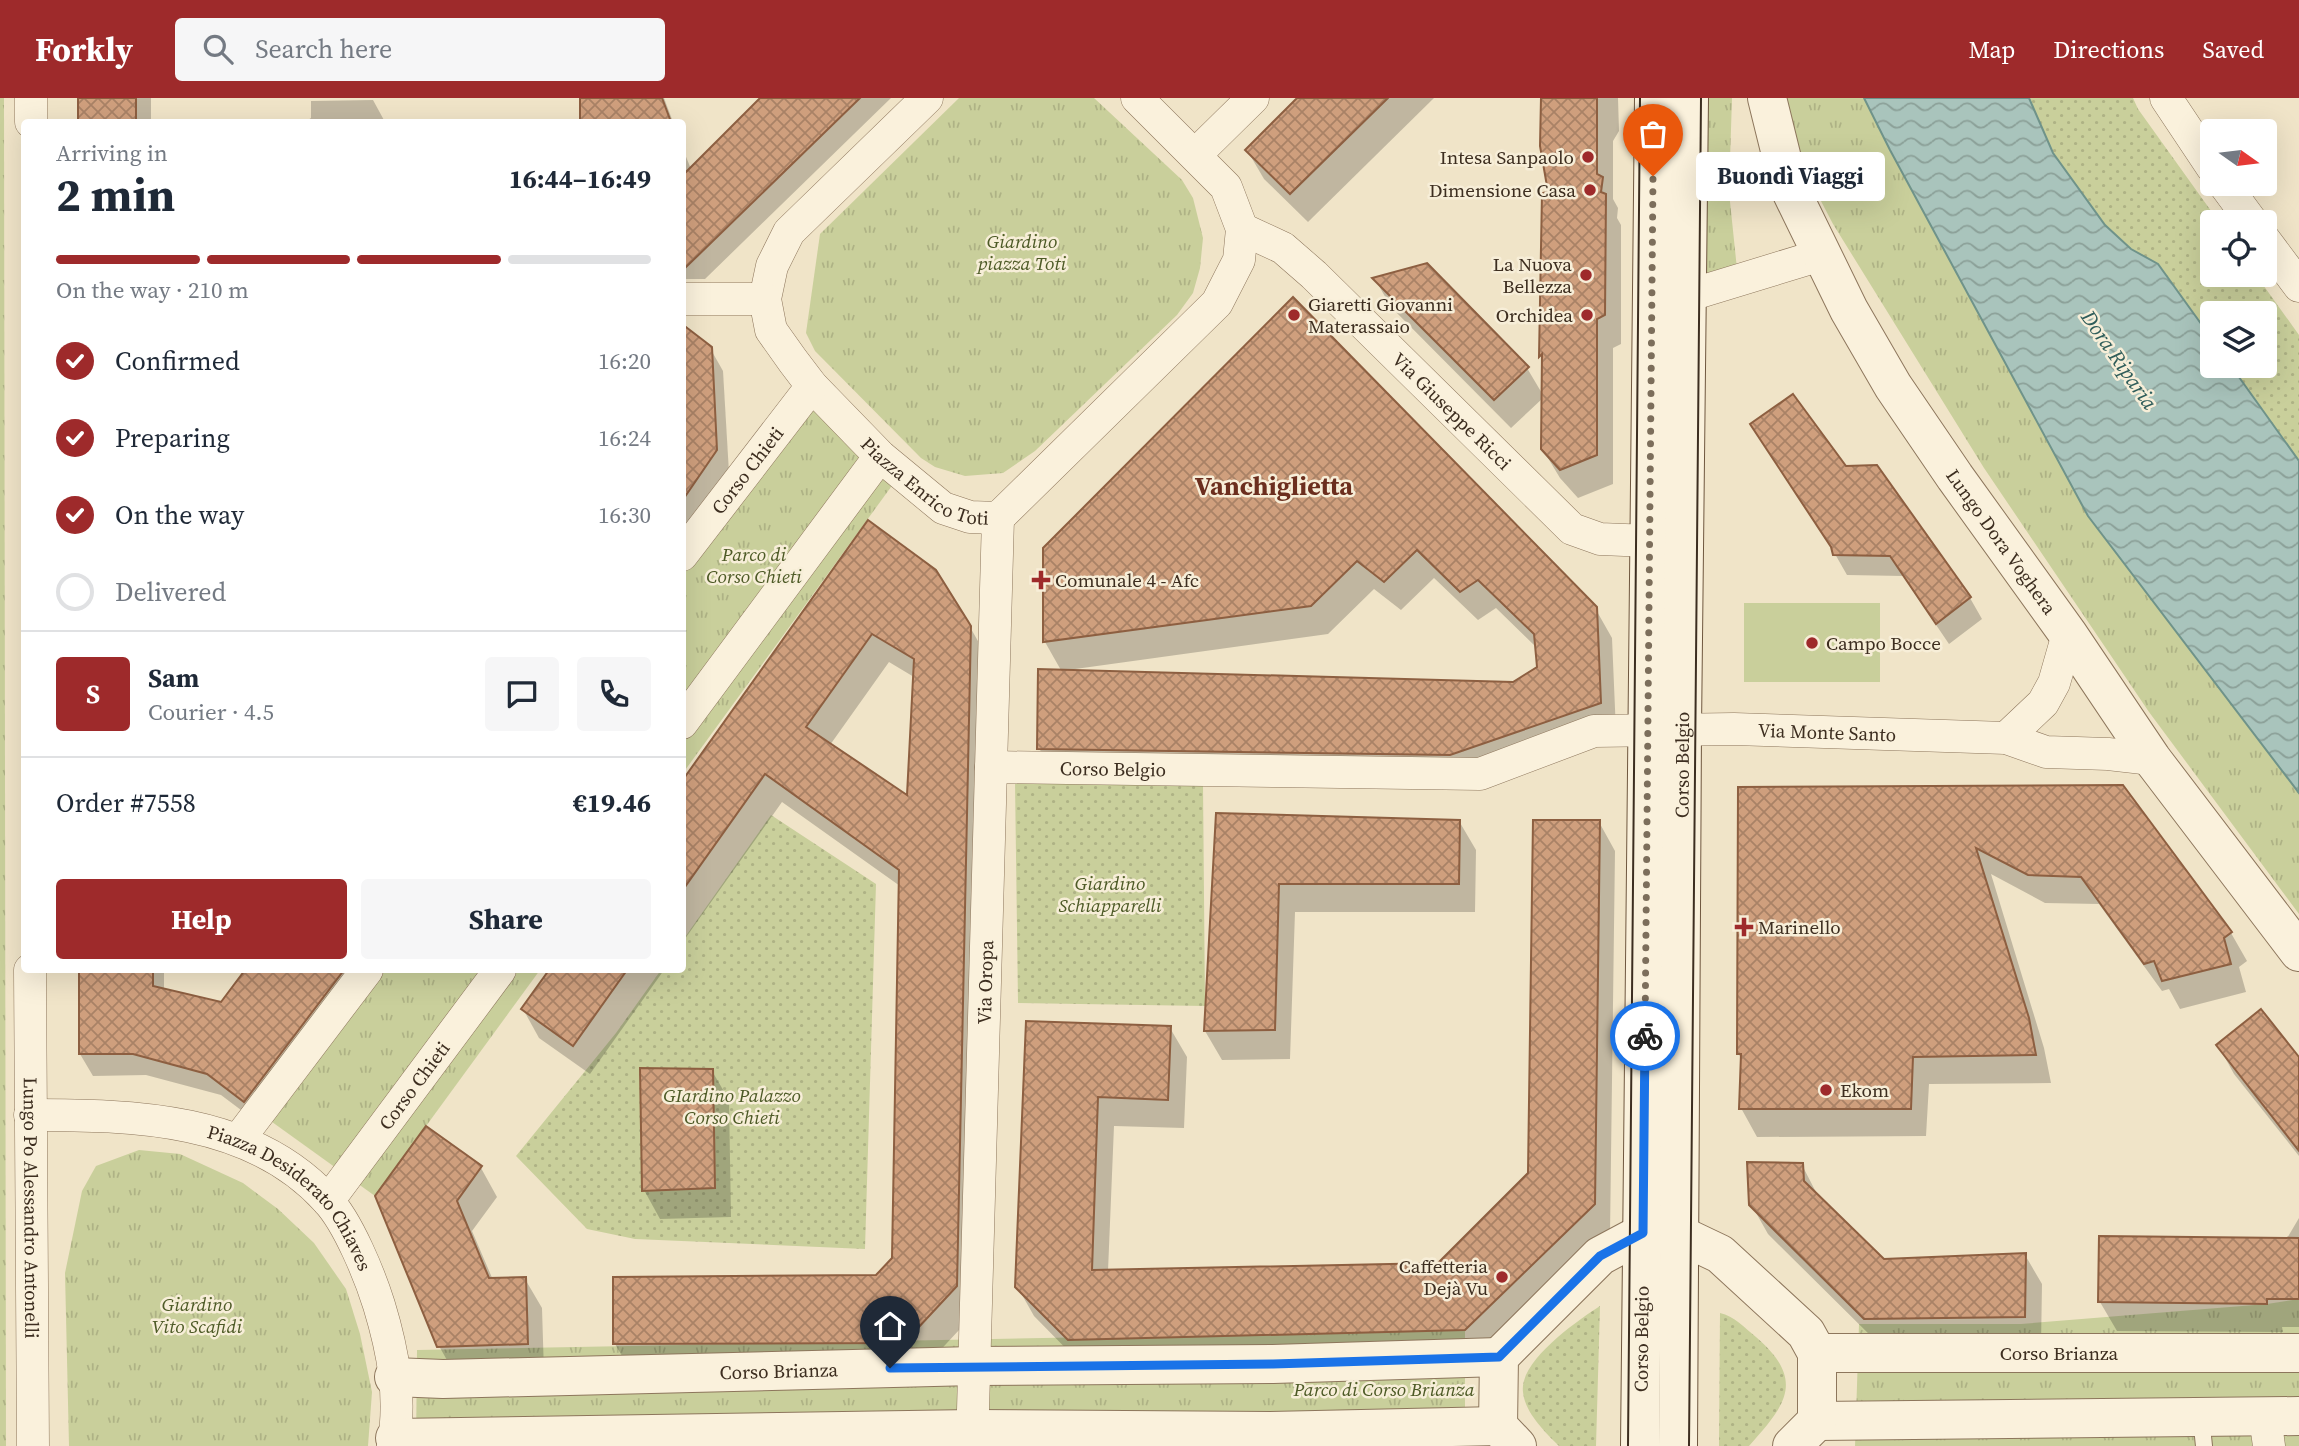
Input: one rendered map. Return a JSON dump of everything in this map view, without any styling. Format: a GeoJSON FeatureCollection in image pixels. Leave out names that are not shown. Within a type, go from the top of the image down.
{"type":"FeatureCollection","features":[{"type":"Feature","properties":{"kind":"street"},"geometry":{"type":"LineString","coordinates":[[31,98],[31,119]]}},
{"type":"Feature","properties":{"kind":"street","name":"Piazza Enrico Toti"},"geometry":{"type":"LineString","coordinates":[[927,98],[789,232],[772,265],[765,299],[771,330],[811,386],[880,456],[943,508],[970,517],[998,518],[1217,303],[1239,260],[1242,229],[1226,187],[1137,98]]}},
{"type":"Feature","properties":{"kind":"street"},"geometry":{"type":"LineString","coordinates":[[1195,155],[1253,98]]}},
{"type":"Feature","properties":{"kind":"street","name":"Corso Belgio"},"geometry":{"type":"LineString","coordinates":[[1654,98],[1669,301],[1661,1233],[1678,1446]]}},
{"type":"Feature","properties":{"kind":"street","name":"Corso Belgio"},"geometry":{"type":"LineString","coordinates":[[1669,301],[1689,98]]}},
{"type":"Feature","properties":{"kind":"street","name":"Lungo Dora Voghera"},"geometry":{"type":"LineString","coordinates":[[1767,98],[1789,187],[1849,310],[1893,386],[2068,634],[2152,759],[2299,952]]}},
{"type":"Feature","properties":{"kind":"street"},"geometry":{"type":"LineString","coordinates":[[2166,98],[2200,149]]}},
{"type":"Feature","properties":{"kind":"street","name":"Via Giuseppe Ricci"},"geometry":{"type":"LineString","coordinates":[[1242,229],[1283,248],[1314,275],[1572,529],[1600,539],[1667,542]]}},
{"type":"Feature","properties":{"kind":"street"},"geometry":{"type":"LineString","coordinates":[[1669,301],[1821,255]]}},
{"type":"Feature","properties":{"kind":"street"},"geometry":{"type":"LineString","coordinates":[[2277,256],[2299,286]]}},
{"type":"Feature","properties":{"kind":"street"},"geometry":{"type":"LineString","coordinates":[[686,299],[765,299]]}},
{"type":"Feature","properties":{"kind":"street","name":"Corso Chieti"},"geometry":{"type":"LineString","coordinates":[[686,550],[811,386]]}},
{"type":"Feature","properties":{"kind":"street"},"geometry":{"type":"LineString","coordinates":[[686,718],[880,456]]}},
{"type":"Feature","properties":{"kind":"street","name":"Via Oropa"},"geometry":{"type":"LineString","coordinates":[[972,1438],[998,518]]}},
{"type":"Feature","properties":{"kind":"street"},"geometry":{"type":"LineString","coordinates":[[2006,738],[2043,703],[2053,683],[2068,634]]}},
{"type":"Feature","properties":{"kind":"street","name":"Corso Belgio"},"geometry":{"type":"LineString","coordinates":[[990,767],[1480,774],[1594,731],[1665,729]]}},
{"type":"Feature","properties":{"kind":"street","name":"Via Monte Santo"},"geometry":{"type":"LineString","coordinates":[[1665,729],[2006,738],[2046,752],[2152,759]]}},
{"type":"Feature","properties":{"kind":"street","name":"Lungo Po Alessandro Antonelli"},"geometry":{"type":"LineString","coordinates":[[30,973],[33,1446]]}},
{"type":"Feature","properties":{"kind":"street"},"geometry":{"type":"LineString","coordinates":[[239,1139],[365,973]]}},
{"type":"Feature","properties":{"kind":"street","name":"Corso Chieti"},"geometry":{"type":"LineString","coordinates":[[328,1201],[498,973]]}},
{"type":"Feature","properties":{"kind":"street","name":"Piazza Desiderato Chiaves"},"geometry":{"type":"LineString","coordinates":[[30,1115],[96,1115],[164,1121],[239,1139],[287,1165],[328,1201],[346,1230],[372,1283],[390,1344],[398,1406],[394,1442]]}},
{"type":"Feature","properties":{"kind":"street"},"geometry":{"type":"LineString","coordinates":[[394,1442],[1507,1436],[1499,1357],[1600,1256],[1661,1233],[1720,1254],[1806,1333],[1816,1353],[1804,1434],[2202,1431],[2278,1426]]}},
{"type":"Feature","properties":{"kind":"street","name":"Corso Belgio"},"geometry":{"type":"LineString","coordinates":[[1640,1446],[1661,1233]]}},
{"type":"Feature","properties":{"kind":"street","name":"Corso Brianza"},"geometry":{"type":"LineString","coordinates":[[1816,1353],[2299,1353]]}},
{"type":"Feature","properties":{"kind":"street","name":"Corso Brianza"},"geometry":{"type":"LineString","coordinates":[[394,1377],[471,1378],[974,1366],[1273,1364],[1499,1357]]}},
{"type":"Feature","properties":{"kind":"green space"},"geometry":{"type":"Polygon","coordinates":[[[0,98],[4,98],[6,1446],[0,1446],[0,98]]]}},
{"type":"Feature","properties":{"kind":"green space","name":"Giardino piazza Toti"},"geometry":{"type":"Polygon","coordinates":[[[959,98],[1094,98],[1182,180],[1193,198],[1203,238],[1200,268],[1193,293],[1177,315],[1035,451],[1003,473],[965,476],[935,467],[921,458],[815,351],[806,333],[820,234],[959,98]]]}},
{"type":"Feature","properties":{"kind":"green space"},"geometry":{"type":"Polygon","coordinates":[[[1701,98],[1732,98],[1729,192],[1737,269],[1699,275],[1701,98]]]}},
{"type":"Feature","properties":{"kind":"green space"},"geometry":{"type":"Polygon","coordinates":[[[1767,98],[1864,98],[2088,516],[2299,793],[2299,914],[2149,712],[1984,468],[1833,224],[1767,98]]]}},
{"type":"Feature","properties":{"kind":"green space"},"geometry":{"type":"Polygon","coordinates":[[[2029,98],[2133,98],[2138,109],[2210,210],[2200,210],[2200,287],[2265,287],[2275,301],[2200,301],[2200,322],[2158,264],[2131,249],[2105,225],[2053,153],[2029,98]]]}},
{"type":"Feature","properties":{"kind":"green space"},"geometry":{"type":"Polygon","coordinates":[[[2277,304],[2299,335],[2299,461],[2240,378],[2277,378],[2277,304]]]}},
{"type":"Feature","properties":{"kind":"green space","name":"Parco di Corso Chieti"},"geometry":{"type":"Polygon","coordinates":[[[812,386],[899,476],[686,769],[686,548],[812,386]]]}},
{"type":"Feature","properties":{"kind":"green space","name":"Campo Bocce"},"geometry":{"type":"Polygon","coordinates":[[[1744,603],[1880,603],[1880,682],[1744,682],[1744,603]]]}},
{"type":"Feature","properties":{"kind":"green space","name":"Giardino Schiapparelli"},"geometry":{"type":"Polygon","coordinates":[[[1015,782],[1203,785],[1205,1006],[1018,1003],[1015,782]]]}},
{"type":"Feature","properties":{"kind":"green space","name":"GIardino Palazzo Corso Chieti"},"geometry":{"type":"Polygon","coordinates":[[[771,815],[876,884],[865,1249],[635,1239],[587,1229],[516,1156],[616,1033],[659,973],[686,973],[686,936],[771,815]]]}},
{"type":"Feature","properties":{"kind":"green space"},"geometry":{"type":"Polygon","coordinates":[[[355,973],[538,973],[375,1196],[250,1106],[355,973]]]}},
{"type":"Feature","properties":{"kind":"green space","name":"Giardino Vito Scafidi"},"geometry":{"type":"Polygon","coordinates":[[[139,1150],[180,1154],[243,1183],[278,1209],[314,1243],[346,1289],[360,1334],[372,1392],[368,1446],[69,1446],[65,1273],[82,1191],[96,1166],[139,1150]]]}},
{"type":"Feature","properties":{"kind":"green space"},"geometry":{"type":"Polygon","coordinates":[[[2299,1299],[2299,1446],[1855,1446],[1859,1324],[2021,1324],[2267,1304],[2299,1299]]]}},
{"type":"Feature","properties":{"kind":"green space"},"geometry":{"type":"Polygon","coordinates":[[[1600,1306],[1596,1446],[1559,1446],[1537,1422],[1528,1407],[1523,1392],[1524,1380],[1530,1368],[1551,1343],[1600,1306]]]}},
{"type":"Feature","properties":{"kind":"green space"},"geometry":{"type":"Polygon","coordinates":[[[1720,1313],[1739,1323],[1772,1352],[1786,1380],[1781,1405],[1749,1446],[1719,1446],[1720,1313]]]}},
{"type":"Feature","properties":{"kind":"green space","name":"Parco di Corso Brianza"},"geometry":{"type":"Polygon","coordinates":[[[1465,1330],[1465,1446],[416,1446],[417,1350],[1465,1330]]]}},
{"type":"Feature","properties":{"kind":"water","name":"Dora Riparia"},"geometry":{"type":"Polygon","coordinates":[[[1864,98],[2029,98],[2053,153],[2105,225],[2131,249],[2158,264],[2200,322],[2200,378],[2240,378],[2299,461],[2299,793],[2088,516],[1864,98]]]}},
{"type":"Feature","properties":{"kind":"building"},"geometry":{"type":"Polygon","coordinates":[[[78,98],[136,98],[136,119],[78,119],[78,98]]]}},
{"type":"Feature","properties":{"kind":"building"},"geometry":{"type":"Polygon","coordinates":[[[580,98],[662,98],[670,119],[580,119],[580,98]]]}},
{"type":"Feature","properties":{"kind":"building"},"geometry":{"type":"Polygon","coordinates":[[[760,98],[860,98],[686,267],[686,172],[760,98]]]}},
{"type":"Feature","properties":{"kind":"building"},"geometry":{"type":"Polygon","coordinates":[[[1297,98],[1388,98],[1290,194],[1245,150],[1297,98]]]}},
{"type":"Feature","properties":{"kind":"building"},"geometry":{"type":"Polygon","coordinates":[[[1541,98],[1597,98],[1597,174],[1603,177],[1601,192],[1606,194],[1605,315],[1597,319],[1597,455],[1560,470],[1541,449],[1542,354],[1539,357],[1542,193],[1548,192],[1540,146],[1541,98]]]}},
{"type":"Feature","properties":{"kind":"building"},"geometry":{"type":"Polygon","coordinates":[[[1427,263],[1529,367],[1494,400],[1372,278],[1427,263]]]}},
{"type":"Feature","properties":{"kind":"building"},"geometry":{"type":"Polygon","coordinates":[[[1293,297],[1597,607],[1601,703],[1450,755],[1037,749],[1038,669],[1513,682],[1537,667],[1534,634],[1478,580],[1460,592],[1417,550],[1384,582],[1357,561],[1311,606],[1043,642],[1043,548],[1293,297]]]}},
{"type":"Feature","properties":{"kind":"building"},"geometry":{"type":"Polygon","coordinates":[[[686,327],[712,347],[717,450],[686,495],[686,327]]]}},
{"type":"Feature","properties":{"kind":"building"},"geometry":{"type":"Polygon","coordinates":[[[1793,394],[1846,466],[1877,465],[1971,597],[1936,624],[1890,556],[1833,555],[1831,547],[1750,424],[1793,394]]]}},
{"type":"Feature","properties":{"kind":"building"},"geometry":{"type":"Polygon","coordinates":[[[868,520],[936,570],[971,626],[957,1286],[904,1343],[613,1344],[613,1277],[876,1275],[892,1258],[899,870],[765,774],[686,885],[686,775],[868,520]],[[872,634],[806,727],[907,795],[914,659],[872,634]]]}},
{"type":"Feature","properties":{"kind":"building"},"geometry":{"type":"Polygon","coordinates":[[[2123,785],[2232,932],[2224,938],[2231,964],[2162,981],[2154,961],[2144,964],[2081,877],[2028,875],[1976,848],[2029,1018],[2036,1055],[1913,1057],[1911,1109],[1739,1109],[1741,1054],[1737,1054],[1738,787],[2123,785]]]}},
{"type":"Feature","properties":{"kind":"building"},"geometry":{"type":"Polygon","coordinates":[[[1216,813],[1460,820],[1459,884],[1279,884],[1275,1030],[1204,1031],[1216,813]]]}},
{"type":"Feature","properties":{"kind":"building"},"geometry":{"type":"Polygon","coordinates":[[[1533,820],[1600,820],[1595,1204],[1465,1330],[1068,1340],[1015,1287],[1026,1021],[1171,1026],[1168,1100],[1098,1097],[1092,1270],[1438,1263],[1528,1173],[1533,820]]]}},
{"type":"Feature","properties":{"kind":"building"},"geometry":{"type":"Polygon","coordinates":[[[79,973],[153,973],[153,986],[221,1002],[243,973],[342,973],[244,1102],[207,1074],[133,1054],[79,1054],[79,973]]]}},
{"type":"Feature","properties":{"kind":"building"},"geometry":{"type":"Polygon","coordinates":[[[547,973],[625,973],[573,1046],[521,1009],[547,973]]]}},
{"type":"Feature","properties":{"kind":"building"},"geometry":{"type":"Polygon","coordinates":[[[2261,1009],[2299,1057],[2299,1151],[2216,1045],[2261,1009]]]}},
{"type":"Feature","properties":{"kind":"building"},"geometry":{"type":"Polygon","coordinates":[[[640,1068],[713,1069],[715,1188],[642,1191],[640,1068]]]}},
{"type":"Feature","properties":{"kind":"building"},"geometry":{"type":"Polygon","coordinates":[[[426,1126],[482,1166],[457,1201],[489,1278],[526,1277],[528,1344],[437,1347],[375,1196],[426,1126]]]}},
{"type":"Feature","properties":{"kind":"building"},"geometry":{"type":"Polygon","coordinates":[[[1747,1162],[1803,1163],[1804,1181],[1884,1259],[2026,1253],[2025,1317],[1864,1319],[1749,1205],[1747,1162]]]}},
{"type":"Feature","properties":{"kind":"building"},"geometry":{"type":"Polygon","coordinates":[[[2099,1236],[2299,1238],[2299,1299],[2267,1299],[2267,1304],[2098,1302],[2099,1236]]]}},
{"type":"Feature","properties":{"kind":"tram line"},"geometry":{"type":"LineString","coordinates":[[1628,1446],[1640,98]]}},
{"type":"Feature","properties":{"kind":"tram line"},"geometry":{"type":"LineString","coordinates":[[1689,1446],[1701,98]]}},
{"type":"Feature","properties":{"kind":"way so far"},"geometry":{"type":"LineString","coordinates":[[1645,1036],[1653,176]]}},
{"type":"Feature","properties":{"kind":"place","name":"Intesa Sanpaolo"},"geometry":{"type":"Point","coordinates":[1588,157]}},
{"type":"Feature","properties":{"kind":"place","name":"Buondì Viaggi"},"geometry":{"type":"Point","coordinates":[1653,176]}},
{"type":"Feature","properties":{"kind":"place","name":"Dimensione Casa"},"geometry":{"type":"Point","coordinates":[1590,190]}},
{"type":"Feature","properties":{"kind":"place","name":"La Nuova Bellezza"},"geometry":{"type":"Point","coordinates":[1586,275]}},
{"type":"Feature","properties":{"kind":"place","name":"Giaretti Giovanni Materassaio"},"geometry":{"type":"Point","coordinates":[1294,315]}},
{"type":"Feature","properties":{"kind":"place","name":"Orchidea"},"geometry":{"type":"Point","coordinates":[1587,315]}},
{"type":"Feature","properties":{"kind":"place","name":"Comunale 4 - Afc"},"geometry":{"type":"Point","coordinates":[1041,580]}},
{"type":"Feature","properties":{"kind":"place","name":"Campo Bocce"},"geometry":{"type":"Point","coordinates":[1812,643]}},
{"type":"Feature","properties":{"kind":"place","name":"Marinello"},"geometry":{"type":"Point","coordinates":[1744,927]}},
{"type":"Feature","properties":{"kind":"place","name":"Ekom"},"geometry":{"type":"Point","coordinates":[1826,1090]}},
{"type":"Feature","properties":{"kind":"place","name":"Caffetteria Dejà Vu"},"geometry":{"type":"Point","coordinates":[1502,1277]}},
{"type":"Feature","properties":{"kind":"district","name":"Vanchiglietta"},"geometry":{"type":"Point","coordinates":[1274,486]}},
{"type":"Feature","properties":{"kind":"route"},"geometry":{"type":"LineString","coordinates":[[890,1368],[1273,1364],[1499,1357],[1600,1256],[1643,1233],[1645,1036]]}}]}
